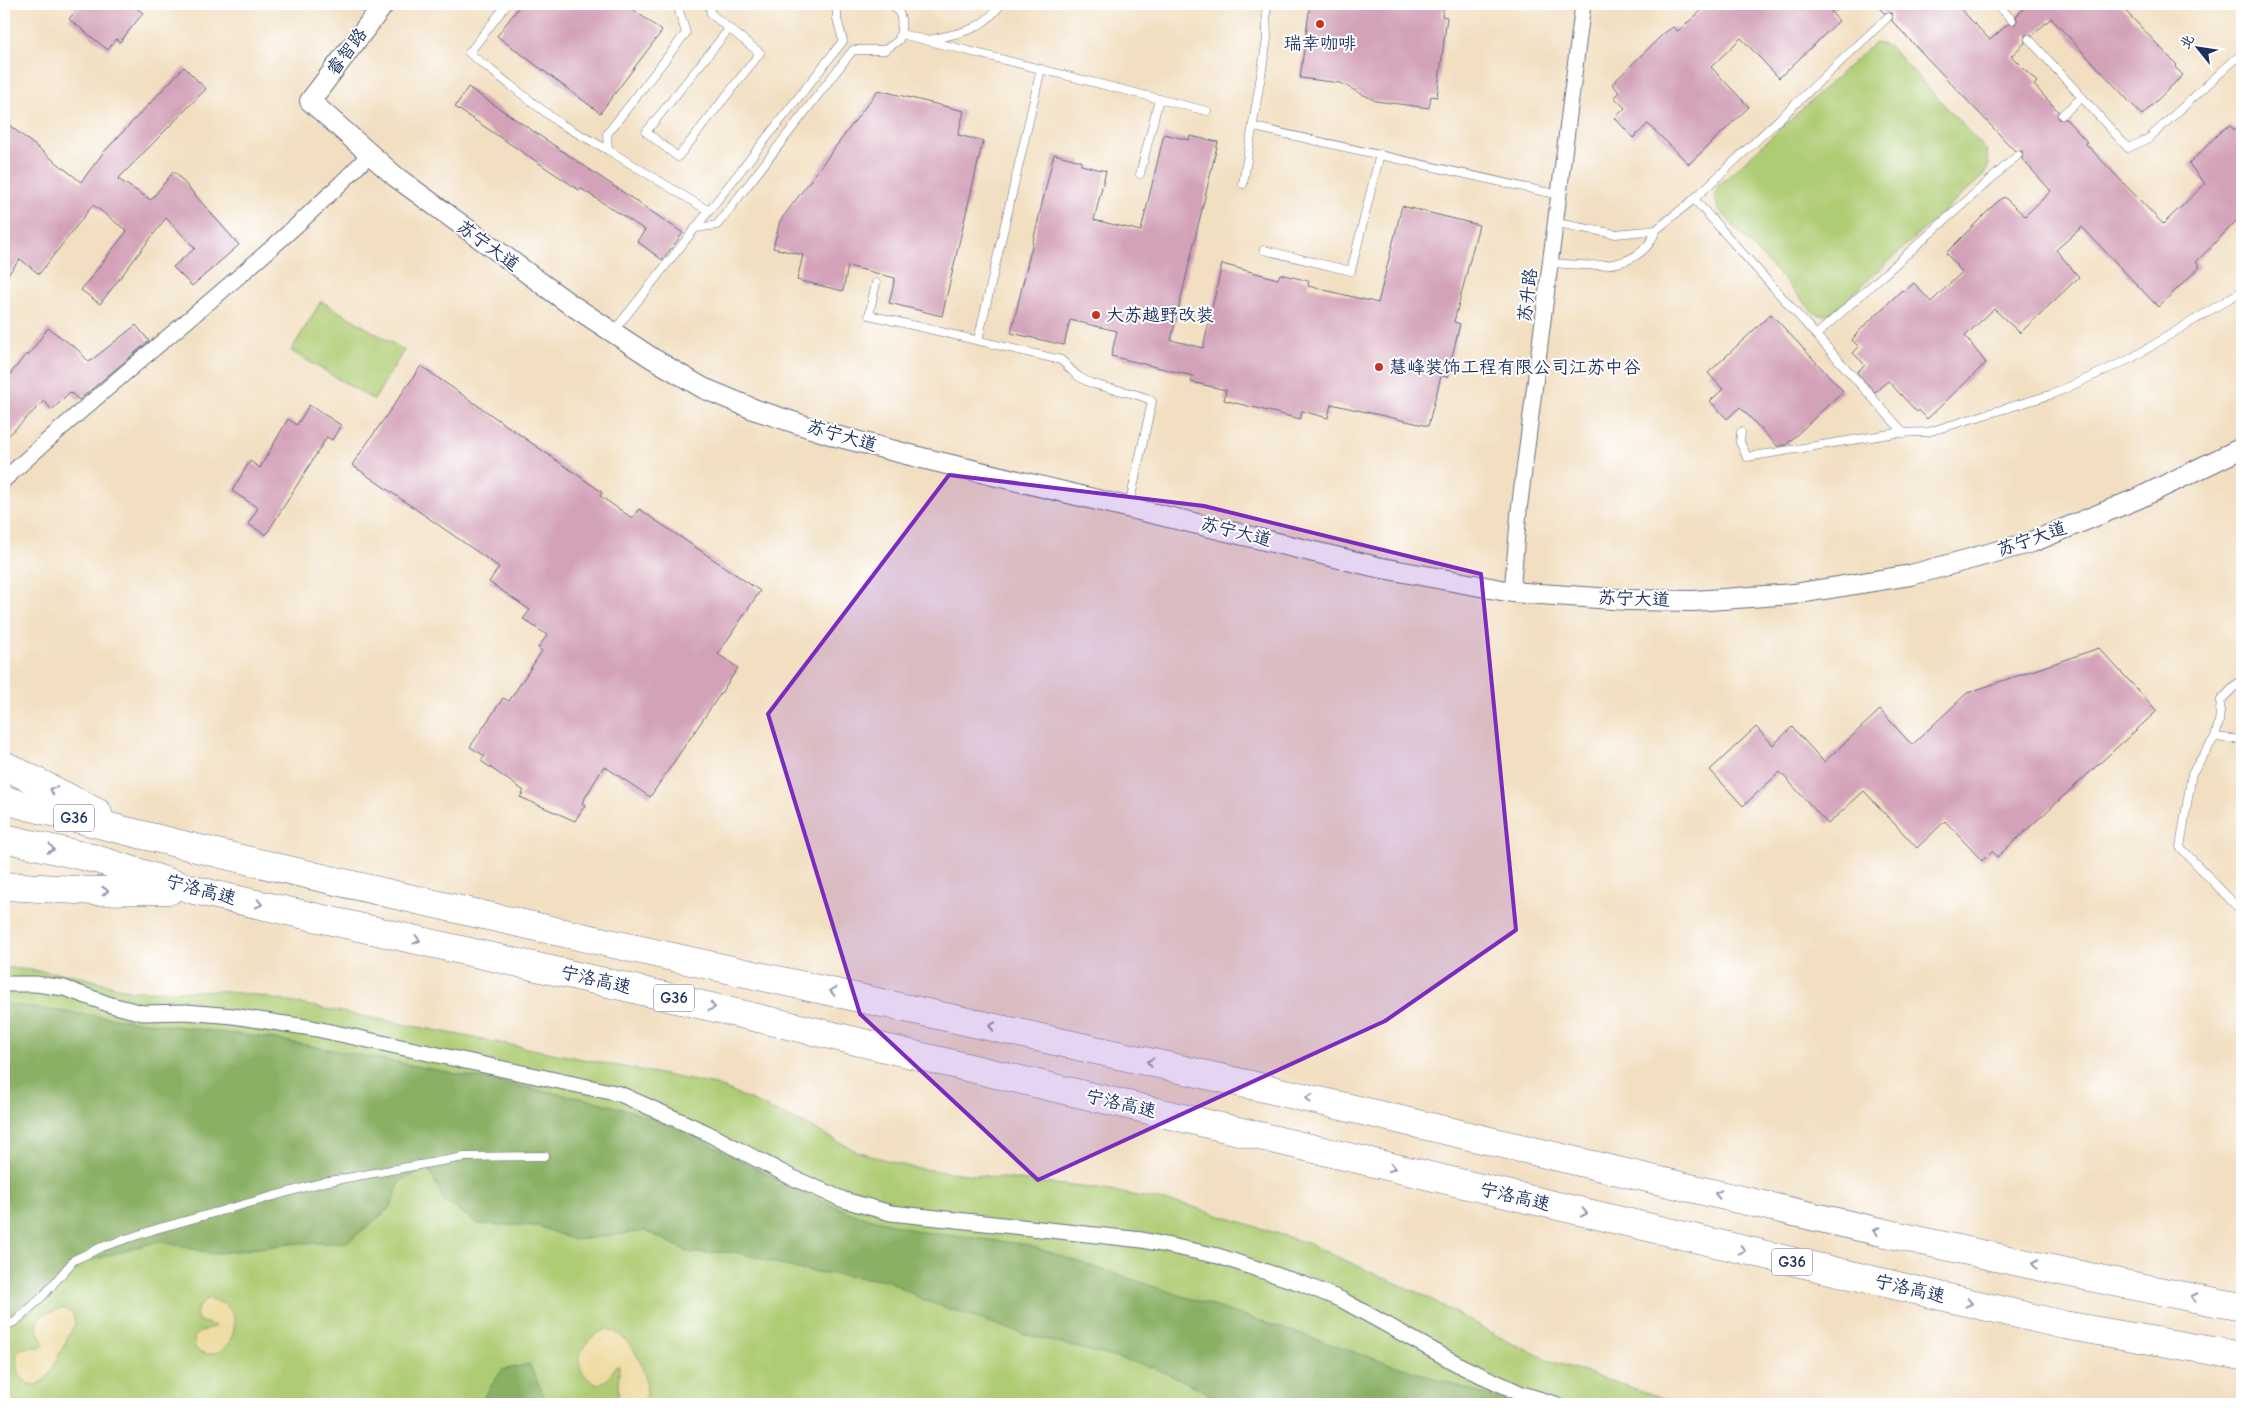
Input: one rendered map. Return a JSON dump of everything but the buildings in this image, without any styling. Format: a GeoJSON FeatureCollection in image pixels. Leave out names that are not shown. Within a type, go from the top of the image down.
{"type":"FeatureCollection","features":[{"type":"Feature","properties":{"kind":"highway"},"geometry":{"type":"LineString","coordinates":[[4,765],[144,836]]}},
{"type":"Feature","properties":{"kind":"highway","name":"G36"},"geometry":{"type":"LineString","coordinates":[[4,800],[144,836],[487,916],[1318,1100],[1845,1224],[2242,1306]]}},
{"type":"Feature","properties":{"kind":"highway","name":"宁洛高速"},"geometry":{"type":"LineString","coordinates":[[4,838],[96,859],[194,890],[627,987],[2064,1325],[2242,1356]]}},
{"type":"Feature","properties":{"kind":"highway"},"geometry":{"type":"LineString","coordinates":[[4,886],[94,891],[194,890]]}},
{"type":"Feature","properties":{"kind":"highway"},"geometry":{"type":"LineString","coordinates":[[2064,1325],[2242,1370]]}},
{"type":"Feature","properties":{"kind":"street","name":"睿智路"},"geometry":{"type":"LineString","coordinates":[[310,101],[384,4]]}},
{"type":"Feature","properties":{"kind":"street","name":"苏升路"},"geometry":{"type":"LineString","coordinates":[[1512,592],[1519,510],[1583,4]]}},
{"type":"Feature","properties":{"kind":"street","name":"苏宁大道"},"geometry":{"type":"LineString","coordinates":[[310,101],[396,178],[480,240],[613,333],[703,388],[765,413],[836,436],[893,451],[1377,566],[1512,592],[1627,600],[1694,601],[1794,594],[1911,576],[2032,542],[2139,498],[2242,448]]}},
{"type":"Feature","properties":{"kind":"street"},"geometry":{"type":"LineString","coordinates":[[4,480],[61,426],[320,204],[370,154]]}},
{"type":"Feature","properties":{"kind":"street"},"geometry":{"type":"LineString","coordinates":[[4,984],[36,984],[64,988],[111,1005],[143,1013],[186,1012],[233,1016],[312,1028],[620,1094],[698,1129],[844,1200],[891,1213],[1142,1240],[1218,1256],[1304,1284],[1351,1305],[1462,1367],[1522,1394],[1555,1404]]}},
{"type":"Feature","properties":{"kind":"lane"},"geometry":{"type":"LineString","coordinates":[[507,4],[470,53],[559,123],[608,150],[709,211]]}},
{"type":"Feature","properties":{"kind":"lane"},"geometry":{"type":"LineString","coordinates":[[608,150],[606,134],[686,33],[677,4]]}},
{"type":"Feature","properties":{"kind":"lane"},"geometry":{"type":"LineString","coordinates":[[709,4],[711,14],[760,53],[678,157],[646,132],[729,29]]}},
{"type":"Feature","properties":{"kind":"lane"},"geometry":{"type":"LineString","coordinates":[[613,333],[842,41],[837,19],[837,4]]}},
{"type":"Feature","properties":{"kind":"lane"},"geometry":{"type":"LineString","coordinates":[[696,228],[717,225],[853,50],[885,50],[899,40],[903,21],[897,8],[891,4]]}},
{"type":"Feature","properties":{"kind":"lane"},"geometry":{"type":"LineString","coordinates":[[926,40],[974,29],[991,18],[1001,4]]}},
{"type":"Feature","properties":{"kind":"lane"},"geometry":{"type":"LineString","coordinates":[[1244,184],[1267,39],[1266,4]]}},
{"type":"Feature","properties":{"kind":"lane"},"geometry":{"type":"LineString","coordinates":[[1997,4],[2012,20]]}},
{"type":"Feature","properties":{"kind":"lane"},"geometry":{"type":"LineString","coordinates":[[1551,263],[1618,265],[1637,255],[1653,239],[1656,230],[1694,199],[1888,17]]}},
{"type":"Feature","properties":{"kind":"lane"},"geometry":{"type":"LineString","coordinates":[[901,34],[1207,111]]}},
{"type":"Feature","properties":{"kind":"lane"},"geometry":{"type":"LineString","coordinates":[[2029,39],[2128,148],[2148,139],[2242,53]]}},
{"type":"Feature","properties":{"kind":"lane"},"geometry":{"type":"LineString","coordinates":[[978,340],[1041,70]]}},
{"type":"Feature","properties":{"kind":"lane"},"geometry":{"type":"LineString","coordinates":[[2062,115],[2081,98]]}},
{"type":"Feature","properties":{"kind":"lane"},"geometry":{"type":"LineString","coordinates":[[1140,174],[1159,99]]}},
{"type":"Feature","properties":{"kind":"lane"},"geometry":{"type":"LineString","coordinates":[[1254,126],[1559,195]]}},
{"type":"Feature","properties":{"kind":"lane"},"geometry":{"type":"LineString","coordinates":[[1264,250],[1351,271],[1380,154]]}},
{"type":"Feature","properties":{"kind":"lane"},"geometry":{"type":"LineString","coordinates":[[1816,335],[2018,155]]}},
{"type":"Feature","properties":{"kind":"lane"},"geometry":{"type":"LineString","coordinates":[[1694,199],[1904,433]]}},
{"type":"Feature","properties":{"kind":"lane"},"geometry":{"type":"LineString","coordinates":[[1556,223],[1616,234],[1656,230]]}},
{"type":"Feature","properties":{"kind":"lane"},"geometry":{"type":"LineString","coordinates":[[876,283],[869,314],[1062,360],[1078,376],[1090,382],[1139,394],[1152,401],[1129,506]]}},
{"type":"Feature","properties":{"kind":"lane"},"geometry":{"type":"LineString","coordinates":[[1741,432],[1740,442],[1746,457],[1904,433],[1928,432],[2053,394],[2130,359],[2242,291]]}},
{"type":"Feature","properties":{"kind":"lane"},"geometry":{"type":"LineString","coordinates":[[2242,679],[2221,700],[2219,722],[2215,737],[2192,773],[2180,847],[2242,912]]}},
{"type":"Feature","properties":{"kind":"lane"},"geometry":{"type":"LineString","coordinates":[[2215,737],[2242,740]]}},
{"type":"Feature","properties":{"kind":"lane"},"geometry":{"type":"LineString","coordinates":[[4,1328],[16,1321],[43,1296],[74,1260],[102,1247],[156,1229],[324,1182],[464,1157],[545,1156]]}},
{"type":"Feature","properties":{"kind":"highlighted area"},"geometry":{"type":"Polygon","coordinates":[[[949,475],[1204,506],[1481,574],[1516,930],[1385,1021],[1038,1180],[860,1014],[768,714],[949,475]]]}},
{"type":"Feature","properties":{"kind":"green space"},"geometry":{"type":"Polygon","coordinates":[[[1877,43],[1890,47],[1987,151],[1989,165],[1984,175],[1834,311],[1826,315],[1820,315],[1812,311],[1718,209],[1714,195],[1719,185],[1873,44],[1877,43]]]}},
{"type":"Feature","properties":{"kind":"green space"},"geometry":{"type":"Polygon","coordinates":[[[321,301],[404,350],[374,400],[291,351],[321,301]]]}},
{"type":"Feature","properties":{"kind":"green space"},"geometry":{"type":"Polygon","coordinates":[[[4,967],[74,975],[132,991],[218,991],[249,994],[716,1085],[811,1127],[856,1151],[913,1168],[1099,1189],[1187,1205],[1304,1242],[1425,1296],[1497,1336],[1551,1361],[1681,1404],[4,1404],[4,967]]]}},
{"type":"Feature","properties":{"kind":"green space"},"geometry":{"type":"Polygon","coordinates":[[[4,1004],[275,1039],[591,1100],[634,1112],[687,1132],[802,1193],[856,1215],[922,1232],[1024,1244],[1513,1404],[1223,1404],[1199,1388],[1152,1367],[1024,1334],[923,1300],[889,1281],[801,1270],[736,1252],[691,1253],[646,1231],[574,1240],[538,1226],[478,1224],[444,1200],[428,1168],[400,1181],[391,1207],[347,1243],[297,1243],[213,1254],[160,1241],[85,1262],[33,1310],[4,1325],[4,1004]]]}},
{"type":"Feature","properties":{"kind":"green space"},"geometry":{"type":"Polygon","coordinates":[[[529,1364],[548,1404],[479,1404],[502,1370],[529,1364]]]}},
{"type":"Feature","properties":{"kind":"sand"},"geometry":{"type":"Polygon","coordinates":[[[207,1299],[223,1304],[232,1312],[234,1324],[232,1335],[227,1345],[218,1352],[207,1354],[195,1348],[194,1338],[200,1332],[215,1326],[199,1321],[196,1315],[198,1308],[207,1299]]]}},
{"type":"Feature","properties":{"kind":"sand"},"geometry":{"type":"Polygon","coordinates":[[[63,1308],[73,1314],[75,1324],[47,1378],[36,1385],[29,1384],[22,1378],[18,1370],[17,1353],[22,1348],[41,1347],[44,1345],[38,1331],[37,1322],[44,1314],[63,1308]]]}},
{"type":"Feature","properties":{"kind":"sand"},"geometry":{"type":"Polygon","coordinates":[[[608,1329],[632,1347],[642,1366],[647,1396],[639,1403],[622,1404],[618,1398],[619,1366],[616,1366],[608,1379],[598,1385],[582,1371],[580,1354],[584,1346],[598,1333],[608,1329]]]}},
{"type":"Feature","properties":{"kind":"place","name":"瑞幸咖啡"},"geometry":{"type":"Point","coordinates":[1320,24]}},
{"type":"Feature","properties":{"kind":"place","name":"大苏越野改装"},"geometry":{"type":"Point","coordinates":[1096,315]}},
{"type":"Feature","properties":{"kind":"place","name":"慧峰装饰工程有限公司江苏中谷"},"geometry":{"type":"Point","coordinates":[1379,367]}}]}
